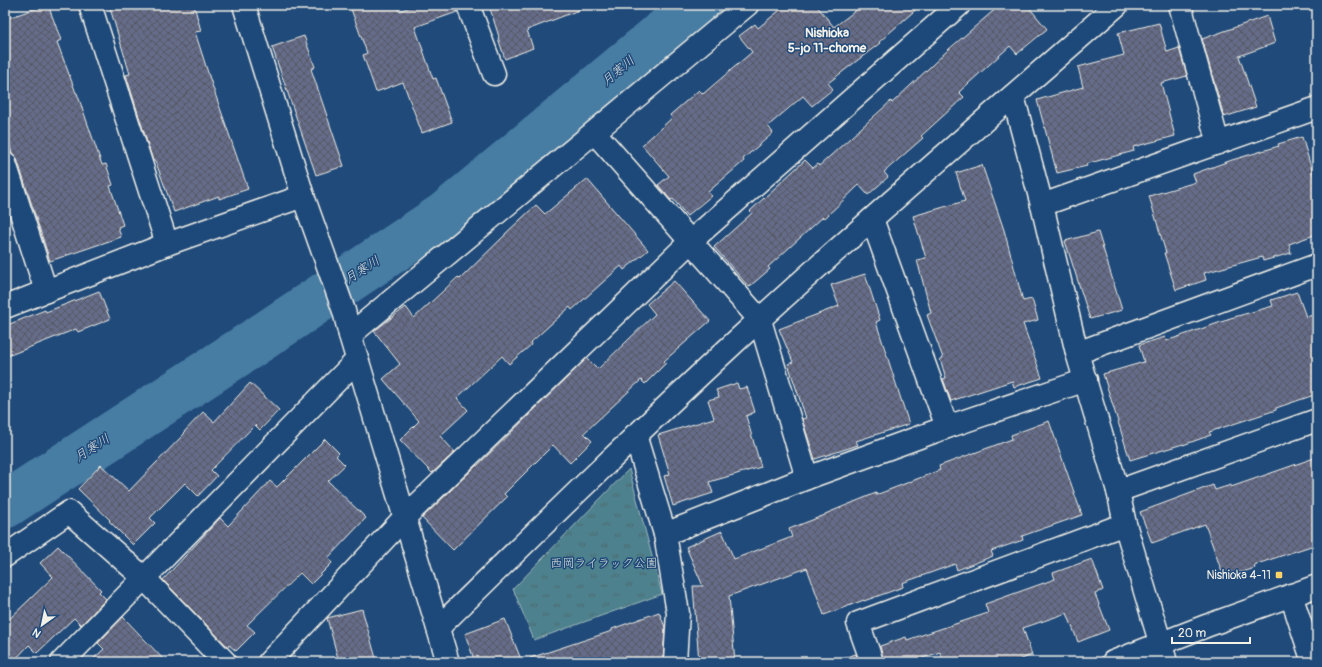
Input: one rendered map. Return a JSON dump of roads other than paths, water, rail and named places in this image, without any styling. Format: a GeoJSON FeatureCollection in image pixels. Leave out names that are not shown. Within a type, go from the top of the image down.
{"type":"FeatureCollection","features":[{"type":"Feature","properties":{"kind":"street"},"geometry":{"type":"LineString","coordinates":[[90,5],[167,244]]}},
{"type":"Feature","properties":{"kind":"street"},"geometry":{"type":"LineString","coordinates":[[244,5],[314,230],[344,311],[357,360],[448,662]]}},
{"type":"Feature","properties":{"kind":"street"},"geometry":{"type":"LineString","coordinates":[[468,5],[494,74]]}},
{"type":"Feature","properties":{"kind":"street"},"geometry":{"type":"LineString","coordinates":[[350,335],[595,133],[747,5]]}},
{"type":"Feature","properties":{"kind":"street"},"geometry":{"type":"LineString","coordinates":[[268,662],[404,518],[691,241],[959,5]]}},
{"type":"Feature","properties":{"kind":"street"},"geometry":{"type":"LineString","coordinates":[[438,628],[635,435],[760,320],[872,219],[1117,5]]}},
{"type":"Feature","properties":{"kind":"street"},"geometry":{"type":"LineString","coordinates":[[1180,5],[1218,142]]}},
{"type":"Feature","properties":{"kind":"street"},"geometry":{"type":"LineString","coordinates":[[1013,96],[1042,205],[1077,353],[1118,491],[1125,524],[1163,653]]}},
{"type":"Feature","properties":{"kind":"street"},"geometry":{"type":"LineString","coordinates":[[1042,205],[1317,108]]}},
{"type":"Feature","properties":{"kind":"street"},"geometry":{"type":"LineString","coordinates":[[595,133],[760,320],[807,478]]}},
{"type":"Feature","properties":{"kind":"street"},"geometry":{"type":"LineString","coordinates":[[5,163],[46,291]]}},
{"type":"Feature","properties":{"kind":"street"},"geometry":{"type":"LineString","coordinates":[[5,307],[167,244],[303,196]]}},
{"type":"Feature","properties":{"kind":"street"},"geometry":{"type":"LineString","coordinates":[[872,219],[946,427]]}},
{"type":"Feature","properties":{"kind":"street"},"geometry":{"type":"LineString","coordinates":[[1077,353],[1317,265]]}},
{"type":"Feature","properties":{"kind":"street"},"geometry":{"type":"LineString","coordinates":[[62,662],[357,360]]}},
{"type":"Feature","properties":{"kind":"street"},"geometry":{"type":"LineString","coordinates":[[665,534],[807,478],[946,427],[1086,380]]}},
{"type":"Feature","properties":{"kind":"street"},"geometry":{"type":"LineString","coordinates":[[1118,491],[1317,420]]}},
{"type":"Feature","properties":{"kind":"street"},"geometry":{"type":"LineString","coordinates":[[635,435],[665,534],[678,613],[675,662]]}},
{"type":"Feature","properties":{"kind":"street"},"geometry":{"type":"LineString","coordinates":[[5,556],[69,512],[144,578],[225,662]]}},
{"type":"Feature","properties":{"kind":"street"},"geometry":{"type":"LineString","coordinates":[[872,662],[858,624],[1125,524]]}},
{"type":"Feature","properties":{"kind":"street"},"geometry":{"type":"LineString","coordinates":[[1113,662],[1163,653],[1291,595],[1317,586]]}},
{"type":"Feature","properties":{"kind":"street"},"geometry":{"type":"LineString","coordinates":[[1291,595],[1313,662]]}},
{"type":"Feature","properties":{"kind":"waterway","name":"月寒川"},"geometry":{"type":"LineString","coordinates":[[5,505],[261,338],[445,215],[697,5]]}},
{"type":"Feature","properties":{"kind":"place","name":"Nishioka 4-11"},"geometry":{"type":"Point","coordinates":[1279,575]}},
{"type":"Feature","properties":{"kind":"district","name":"Nishioka 5-jo 11-chome"},"geometry":{"type":"Point","coordinates":[827,40]}},
{"type":"Feature","properties":{"kind":"park label","name":"西岡ライラック公園"},"geometry":{"type":"Point","coordinates":[604,563]}}]}
